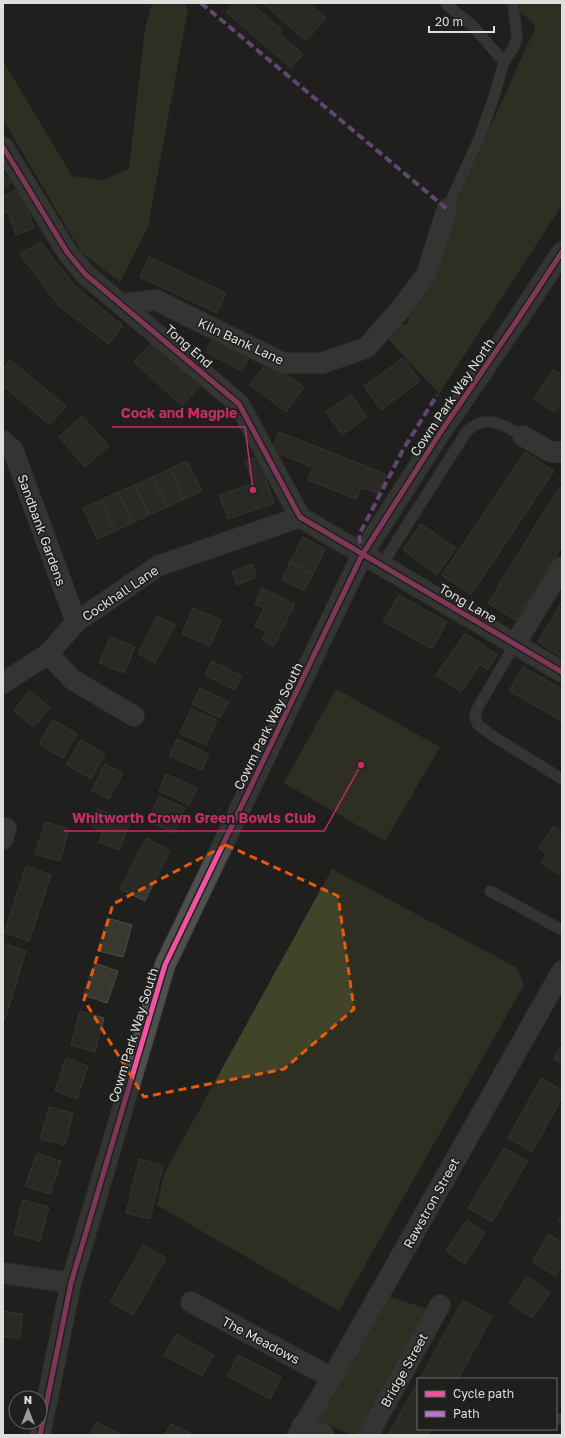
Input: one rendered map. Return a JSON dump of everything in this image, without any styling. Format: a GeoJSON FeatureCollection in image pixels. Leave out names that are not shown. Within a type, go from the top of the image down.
{"type":"FeatureCollection","features":[{"type":"Feature","properties":{"kind":"street","name":"Tong End"},"geometry":{"type":"LineString","coordinates":[[3,147],[67,252],[85,274],[239,404],[300,517]]}},
{"type":"Feature","properties":{"kind":"street","name":"Kiln Bank Lane"},"geometry":{"type":"LineString","coordinates":[[122,304],[156,300],[283,363],[322,363],[366,348],[399,311],[426,274],[447,209]]}},
{"type":"Feature","properties":{"kind":"street","name":"Cowm Park Way North"},"geometry":{"type":"LineString","coordinates":[[362,555],[440,433],[562,252]]}},
{"type":"Feature","properties":{"kind":"street"},"geometry":{"type":"LineString","coordinates":[[523,436],[551,452],[562,452]]}},
{"type":"Feature","properties":{"kind":"street","name":"Sandbank Gardens"},"geometry":{"type":"LineString","coordinates":[[3,440],[13,450],[76,622]]}},
{"type":"Feature","properties":{"kind":"street"},"geometry":{"type":"LineString","coordinates":[[300,517],[362,555]]}},
{"type":"Feature","properties":{"kind":"street","name":"Cockhall Lane"},"geometry":{"type":"LineString","coordinates":[[3,683],[48,654],[76,622],[158,566],[300,517]]}},
{"type":"Feature","properties":{"kind":"street","name":"Tong Lane"},"geometry":{"type":"LineString","coordinates":[[362,555],[562,672]]}},
{"type":"Feature","properties":{"kind":"street","name":"Cowm Park Way South"},"geometry":{"type":"LineString","coordinates":[[40,1435],[71,1283],[165,965],[362,555]]}},
{"type":"Feature","properties":{"kind":"street"},"geometry":{"type":"LineString","coordinates":[[515,644],[562,567]]}},
{"type":"Feature","properties":{"kind":"street"},"geometry":{"type":"LineString","coordinates":[[48,654],[73,680],[134,716]]}},
{"type":"Feature","properties":{"kind":"street","name":"Rawstron Street"},"geometry":{"type":"LineString","coordinates":[[300,1430],[332,1378],[562,971]]}},
{"type":"Feature","properties":{"kind":"street"},"geometry":{"type":"LineString","coordinates":[[3,1273],[71,1283]]}},
{"type":"Feature","properties":{"kind":"street","name":"The Meadows"},"geometry":{"type":"LineString","coordinates":[[191,1302],[332,1378]]}},
{"type":"Feature","properties":{"kind":"street","name":"Bridge Street"},"geometry":{"type":"LineString","coordinates":[[368,1435],[440,1306]]}},
{"type":"Feature","properties":{"kind":"street"},"geometry":{"type":"LineString","coordinates":[[300,1430],[324,1435]]}},
{"type":"Feature","properties":{"kind":"lane"},"geometry":{"type":"LineString","coordinates":[[447,209],[479,139],[493,100],[504,62],[514,47],[518,37],[513,3]]}},
{"type":"Feature","properties":{"kind":"lane"},"geometry":{"type":"LineString","coordinates":[[447,5],[472,25],[504,62]]}},
{"type":"Feature","properties":{"kind":"lane"},"geometry":{"type":"LineString","coordinates":[[381,566],[467,431],[473,425],[487,421],[505,426],[523,436]]}},
{"type":"Feature","properties":{"kind":"lane"},"geometry":{"type":"LineString","coordinates":[[515,644],[477,709],[475,718],[478,725],[496,738],[562,779]]}},
{"type":"Feature","properties":{"kind":"lane"},"geometry":{"type":"LineString","coordinates":[[490,891],[562,930]]}},
{"type":"Feature","properties":{"kind":"highlighted area"},"geometry":{"type":"Polygon","coordinates":[[[226,845],[338,896],[354,1009],[284,1069],[144,1097],[84,1000],[113,904],[226,845]]]}},
{"type":"Feature","properties":{"kind":"green space"},"geometry":{"type":"Polygon","coordinates":[[[152,3],[184,3],[188,9],[148,227],[120,282],[81,252],[3,119],[3,61],[72,176],[103,180],[129,169],[145,29],[152,3]]]}},
{"type":"Feature","properties":{"kind":"green space"},"geometry":{"type":"Polygon","coordinates":[[[520,3],[562,3],[562,205],[439,394],[383,333],[395,325],[408,324],[410,309],[427,274],[457,201],[536,26],[520,12],[520,3]]]}},
{"type":"Feature","properties":{"kind":"green space"},"geometry":{"type":"Polygon","coordinates":[[[336,689],[440,747],[385,841],[284,783],[336,689]]]}},
{"type":"Feature","properties":{"kind":"green space"},"geometry":{"type":"Polygon","coordinates":[[[332,869],[517,968],[524,985],[339,1311],[157,1205],[164,1174],[332,869]]]}},
{"type":"Feature","properties":{"kind":"green space"},"geometry":{"type":"Polygon","coordinates":[[[386,1295],[427,1309],[357,1435],[352,1435],[318,1421],[386,1295]]]}},
{"type":"Feature","properties":{"kind":"building"},"geometry":{"type":"Polygon","coordinates":[[[234,3],[251,3],[282,30],[279,34],[303,54],[291,68],[226,12],[234,3]]]}},
{"type":"Feature","properties":{"kind":"building"},"geometry":{"type":"Polygon","coordinates":[[[263,3],[309,3],[326,18],[306,41],[263,3]]]}},
{"type":"Feature","properties":{"kind":"building"},"geometry":{"type":"Polygon","coordinates":[[[3,174],[11,182],[3,189],[3,174]]]}},
{"type":"Feature","properties":{"kind":"building"},"geometry":{"type":"Polygon","coordinates":[[[20,189],[34,228],[16,235],[8,212],[3,214],[3,196],[20,189]]]}},
{"type":"Feature","properties":{"kind":"building"},"geometry":{"type":"Polygon","coordinates":[[[40,242],[76,287],[123,326],[109,344],[59,306],[20,254],[40,242]]]}},
{"type":"Feature","properties":{"kind":"building"},"geometry":{"type":"Polygon","coordinates":[[[149,257],[226,293],[217,313],[140,277],[149,257]]]}},
{"type":"Feature","properties":{"kind":"building"},"geometry":{"type":"Polygon","coordinates":[[[214,335],[250,354],[242,371],[206,352],[214,335]]]}},
{"type":"Feature","properties":{"kind":"building"},"geometry":{"type":"Polygon","coordinates":[[[153,341],[201,385],[182,406],[134,362],[153,341]]]}},
{"type":"Feature","properties":{"kind":"building"},"geometry":{"type":"Polygon","coordinates":[[[403,358],[420,381],[381,410],[364,386],[403,358]]]}},
{"type":"Feature","properties":{"kind":"building"},"geometry":{"type":"Polygon","coordinates":[[[10,360],[66,406],[50,425],[3,386],[3,369],[10,360]]]}},
{"type":"Feature","properties":{"kind":"building"},"geometry":{"type":"Polygon","coordinates":[[[268,361],[304,387],[286,412],[250,385],[268,361]]]}},
{"type":"Feature","properties":{"kind":"building"},"geometry":{"type":"Polygon","coordinates":[[[554,369],[562,375],[562,401],[554,412],[534,398],[554,369]]]}},
{"type":"Feature","properties":{"kind":"building"},"geometry":{"type":"Polygon","coordinates":[[[351,394],[367,417],[342,435],[326,412],[351,394]]]}},
{"type":"Feature","properties":{"kind":"building"},"geometry":{"type":"Polygon","coordinates":[[[82,416],[109,446],[85,467],[59,437],[82,416]]]}},
{"type":"Feature","properties":{"kind":"building"},"geometry":{"type":"Polygon","coordinates":[[[279,432],[386,474],[379,494],[361,487],[356,499],[308,480],[313,467],[272,451],[279,432]]]}},
{"type":"Feature","properties":{"kind":"building"},"geometry":{"type":"Polygon","coordinates":[[[525,452],[554,471],[471,595],[442,575],[525,452]]]}},
{"type":"Feature","properties":{"kind":"building"},"geometry":{"type":"Polygon","coordinates":[[[258,456],[274,503],[228,519],[219,495],[253,484],[245,461],[258,456]]]}},
{"type":"Feature","properties":{"kind":"building"},"geometry":{"type":"Polygon","coordinates":[[[187,461],[202,491],[184,499],[170,469],[187,461]]]}},
{"type":"Feature","properties":{"kind":"building"},"geometry":{"type":"Polygon","coordinates":[[[170,469],[184,499],[167,507],[153,477],[170,469]]]}},
{"type":"Feature","properties":{"kind":"building"},"geometry":{"type":"Polygon","coordinates":[[[153,477],[167,507],[149,515],[135,485],[153,477]]]}},
{"type":"Feature","properties":{"kind":"building"},"geometry":{"type":"Polygon","coordinates":[[[135,485],[149,515],[132,523],[118,492],[135,485]]]}},
{"type":"Feature","properties":{"kind":"building"},"geometry":{"type":"Polygon","coordinates":[[[560,486],[562,488],[562,546],[516,620],[488,603],[560,486]]]}},
{"type":"Feature","properties":{"kind":"building"},"geometry":{"type":"Polygon","coordinates":[[[118,492],[132,523],[115,531],[101,500],[118,492]]]}},
{"type":"Feature","properties":{"kind":"building"},"geometry":{"type":"Polygon","coordinates":[[[101,500],[115,531],[97,539],[83,508],[101,500]]]}},
{"type":"Feature","properties":{"kind":"building"},"geometry":{"type":"Polygon","coordinates":[[[421,524],[456,548],[437,575],[403,550],[421,524]]]}},
{"type":"Feature","properties":{"kind":"building"},"geometry":{"type":"Polygon","coordinates":[[[303,537],[325,549],[313,574],[290,562],[303,537]]]}},
{"type":"Feature","properties":{"kind":"building"},"geometry":{"type":"Polygon","coordinates":[[[290,562],[313,574],[304,591],[282,580],[290,562]]]}},
{"type":"Feature","properties":{"kind":"building"},"geometry":{"type":"Polygon","coordinates":[[[252,564],[257,577],[237,585],[232,572],[252,564]]]}},
{"type":"Feature","properties":{"kind":"building"},"geometry":{"type":"Polygon","coordinates":[[[262,588],[295,604],[274,646],[262,640],[266,631],[255,626],[264,608],[255,604],[262,588]]]}},
{"type":"Feature","properties":{"kind":"building"},"geometry":{"type":"Polygon","coordinates":[[[399,595],[447,622],[432,649],[383,621],[399,595]]]}},
{"type":"Feature","properties":{"kind":"building"},"geometry":{"type":"Polygon","coordinates":[[[562,602],[562,657],[538,642],[562,602]]]}},
{"type":"Feature","properties":{"kind":"building"},"geometry":{"type":"Polygon","coordinates":[[[193,608],[221,620],[210,646],[182,634],[193,608]]]}},
{"type":"Feature","properties":{"kind":"building"},"geometry":{"type":"Polygon","coordinates":[[[157,616],[175,625],[155,663],[138,654],[157,616]]]}},
{"type":"Feature","properties":{"kind":"building"},"geometry":{"type":"Polygon","coordinates":[[[465,633],[497,655],[487,670],[480,664],[461,692],[436,675],[465,633]]]}},
{"type":"Feature","properties":{"kind":"building"},"geometry":{"type":"Polygon","coordinates":[[[110,637],[135,647],[124,673],[99,663],[110,637]]]}},
{"type":"Feature","properties":{"kind":"building"},"geometry":{"type":"Polygon","coordinates":[[[212,661],[242,676],[235,690],[205,675],[212,661]]]}},
{"type":"Feature","properties":{"kind":"building"},"geometry":{"type":"Polygon","coordinates":[[[523,667],[562,689],[562,721],[509,691],[523,667]]]}},
{"type":"Feature","properties":{"kind":"building"},"geometry":{"type":"Polygon","coordinates":[[[200,688],[229,702],[220,718],[192,704],[200,688]]]}},
{"type":"Feature","properties":{"kind":"building"},"geometry":{"type":"Polygon","coordinates":[[[29,691],[50,707],[34,727],[14,711],[29,691]]]}},
{"type":"Feature","properties":{"kind":"building"},"geometry":{"type":"Polygon","coordinates":[[[191,709],[217,720],[206,745],[180,734],[191,709]]]}},
{"type":"Feature","properties":{"kind":"building"},"geometry":{"type":"Polygon","coordinates":[[[53,720],[77,734],[63,758],[39,744],[53,720]]]}},
{"type":"Feature","properties":{"kind":"building"},"geometry":{"type":"Polygon","coordinates":[[[177,739],[209,754],[202,770],[169,756],[177,739]]]}},
{"type":"Feature","properties":{"kind":"building"},"geometry":{"type":"Polygon","coordinates":[[[81,740],[105,754],[91,779],[66,764],[81,740]]]}},
{"type":"Feature","properties":{"kind":"building"},"geometry":{"type":"Polygon","coordinates":[[[105,764],[123,773],[109,799],[92,791],[105,764]]]}},
{"type":"Feature","properties":{"kind":"building"},"geometry":{"type":"Polygon","coordinates":[[[166,774],[197,788],[189,805],[159,791],[166,774]]]}},
{"type":"Feature","properties":{"kind":"building"},"geometry":{"type":"Polygon","coordinates":[[[159,796],[185,808],[174,833],[148,821],[159,796]]]}},
{"type":"Feature","properties":{"kind":"building"},"geometry":{"type":"Polygon","coordinates":[[[98,809],[130,822],[119,850],[99,842],[103,831],[91,826],[98,809]]]}},
{"type":"Feature","properties":{"kind":"building"},"geometry":{"type":"Polygon","coordinates":[[[45,822],[69,829],[60,861],[35,854],[45,822]]]}},
{"type":"Feature","properties":{"kind":"building"},"geometry":{"type":"Polygon","coordinates":[[[554,826],[562,831],[562,876],[541,863],[547,854],[539,848],[554,826]]]}},
{"type":"Feature","properties":{"kind":"building"},"geometry":{"type":"Polygon","coordinates":[[[146,838],[170,850],[145,901],[120,889],[146,838]]]}},
{"type":"Feature","properties":{"kind":"building"},"geometry":{"type":"Polygon","coordinates":[[[26,866],[51,875],[29,941],[4,933],[26,866]]]}},
{"type":"Feature","properties":{"kind":"building"},"geometry":{"type":"Polygon","coordinates":[[[107,918],[132,925],[123,957],[98,951],[107,918]]]}},
{"type":"Feature","properties":{"kind":"building"},"geometry":{"type":"Polygon","coordinates":[[[3,943],[26,951],[5,1019],[3,1018],[3,943]]]}},
{"type":"Feature","properties":{"kind":"building"},"geometry":{"type":"Polygon","coordinates":[[[94,963],[118,971],[107,1003],[83,995],[94,963]]]}},
{"type":"Feature","properties":{"kind":"building"},"geometry":{"type":"Polygon","coordinates":[[[80,1011],[104,1018],[95,1052],[71,1045],[80,1011]]]}},
{"type":"Feature","properties":{"kind":"building"},"geometry":{"type":"Polygon","coordinates":[[[562,1044],[562,1063],[554,1059],[562,1044]]]}},
{"type":"Feature","properties":{"kind":"building"},"geometry":{"type":"Polygon","coordinates":[[[66,1058],[88,1066],[77,1099],[55,1091],[66,1058]]]}},
{"type":"Feature","properties":{"kind":"building"},"geometry":{"type":"Polygon","coordinates":[[[541,1078],[562,1090],[562,1098],[532,1152],[508,1138],[541,1078]]]}},
{"type":"Feature","properties":{"kind":"building"},"geometry":{"type":"Polygon","coordinates":[[[49,1107],[73,1113],[65,1145],[40,1139],[49,1107]]]}},
{"type":"Feature","properties":{"kind":"building"},"geometry":{"type":"Polygon","coordinates":[[[504,1148],[528,1161],[492,1222],[468,1208],[504,1148]]]}},
{"type":"Feature","properties":{"kind":"building"},"geometry":{"type":"Polygon","coordinates":[[[37,1153],[61,1161],[50,1194],[25,1186],[37,1153]]]}},
{"type":"Feature","properties":{"kind":"building"},"geometry":{"type":"Polygon","coordinates":[[[139,1159],[163,1165],[150,1219],[126,1213],[139,1159]]]}},
{"type":"Feature","properties":{"kind":"building"},"geometry":{"type":"Polygon","coordinates":[[[23,1200],[49,1207],[40,1241],[14,1234],[23,1200]]]}},
{"type":"Feature","properties":{"kind":"building"},"geometry":{"type":"Polygon","coordinates":[[[562,1214],[562,1224],[558,1222],[562,1214]]]}},
{"type":"Feature","properties":{"kind":"building"},"geometry":{"type":"Polygon","coordinates":[[[467,1220],[485,1233],[465,1264],[446,1251],[467,1220]]]}},
{"type":"Feature","properties":{"kind":"building"},"geometry":{"type":"Polygon","coordinates":[[[548,1234],[562,1242],[562,1266],[556,1276],[533,1262],[548,1234]]]}},
{"type":"Feature","properties":{"kind":"building"},"geometry":{"type":"Polygon","coordinates":[[[143,1245],[166,1258],[133,1315],[110,1302],[143,1245]]]}},
{"type":"Feature","properties":{"kind":"building"},"geometry":{"type":"Polygon","coordinates":[[[527,1276],[550,1293],[532,1318],[509,1303],[527,1276]]]}},
{"type":"Feature","properties":{"kind":"building"},"geometry":{"type":"Polygon","coordinates":[[[463,1300],[492,1317],[459,1378],[421,1378],[463,1300]]]}},
{"type":"Feature","properties":{"kind":"building"},"geometry":{"type":"Polygon","coordinates":[[[3,1311],[23,1314],[19,1339],[3,1336],[3,1311]]]}},
{"type":"Feature","properties":{"kind":"building"},"geometry":{"type":"Polygon","coordinates":[[[176,1334],[214,1355],[202,1376],[164,1355],[176,1334]]]}},
{"type":"Feature","properties":{"kind":"building"},"geometry":{"type":"Polygon","coordinates":[[[238,1355],[281,1377],[270,1399],[227,1376],[238,1355]]]}},
{"type":"Feature","properties":{"kind":"building"},"geometry":{"type":"Polygon","coordinates":[[[417,1384],[417,1430],[430,1430],[427,1435],[388,1435],[417,1384]]]}},
{"type":"Feature","properties":{"kind":"building"},"geometry":{"type":"Polygon","coordinates":[[[96,1422],[122,1435],[90,1435],[96,1422]]]}},
{"type":"Feature","properties":{"kind":"building"},"geometry":{"type":"Polygon","coordinates":[[[171,1424],[194,1435],[165,1435],[171,1424]]]}},
{"type":"Feature","properties":{"kind":"marked path"},"geometry":{"type":"LineString","coordinates":[[201,3],[447,209]]}},
{"type":"Feature","properties":{"kind":"marked path"},"geometry":{"type":"LineString","coordinates":[[362,555],[359,535],[404,448],[437,395]]}},
{"type":"Feature","properties":{"kind":"cycle path"},"geometry":{"type":"LineString","coordinates":[[3,147],[67,252],[85,274],[239,404],[300,517],[562,672]]}},
{"type":"Feature","properties":{"kind":"cycle path"},"geometry":{"type":"LineString","coordinates":[[40,1435],[71,1283],[165,965],[362,555],[440,433],[562,252]]}},
{"type":"Feature","properties":{"kind":"place","name":"Cock and Magpie"},"geometry":{"type":"Point","coordinates":[253,490]}},
{"type":"Feature","properties":{"kind":"place","name":"Whitworth Crown Green Bowls Club"},"geometry":{"type":"Point","coordinates":[361,765]}}]}
